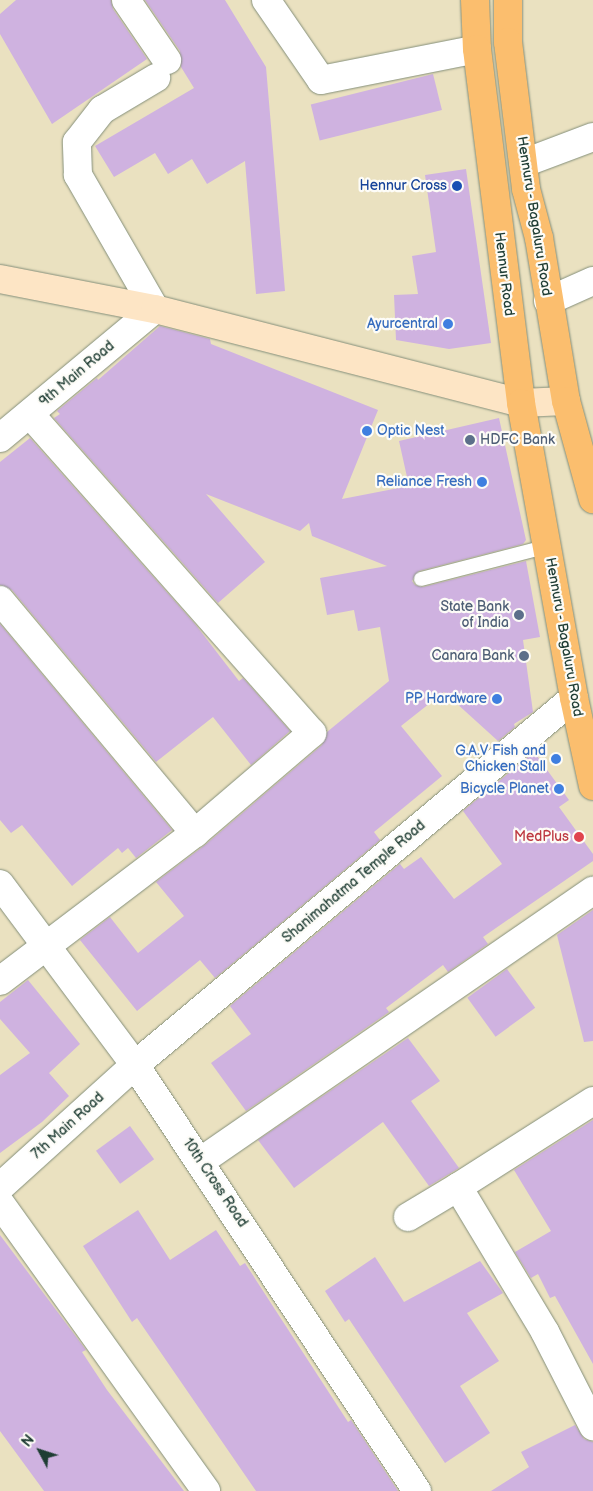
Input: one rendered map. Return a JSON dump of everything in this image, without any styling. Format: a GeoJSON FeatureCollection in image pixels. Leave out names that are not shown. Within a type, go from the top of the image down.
{"type":"FeatureCollection","features":[{"type":"Feature","properties":{"kind":"main road","name":"Hennur Road"},"geometry":{"type":"LineString","coordinates":[[475,0],[476,49],[520,403],[549,546]]}},
{"type":"Feature","properties":{"kind":"main road","name":"Hennuru - Bagaluru Road"},"geometry":{"type":"LineString","coordinates":[[508,0],[508,42],[532,219],[539,238],[566,402],[588,462],[593,499]]}},
{"type":"Feature","properties":{"kind":"main road","name":"Hennuru - Bagaluru Road"},"geometry":{"type":"LineString","coordinates":[[549,546],[574,698],[593,786]]}},
{"type":"Feature","properties":{"kind":"street"},"geometry":{"type":"LineString","coordinates":[[126,0],[162,69],[102,110],[77,142],[78,175],[155,309]]}},
{"type":"Feature","properties":{"kind":"street"},"geometry":{"type":"LineString","coordinates":[[266,0],[321,80],[476,49]]}},
{"type":"Feature","properties":{"kind":"street"},"geometry":{"type":"LineString","coordinates":[[524,163],[593,137]]}},
{"type":"Feature","properties":{"kind":"street"},"geometry":{"type":"LineString","coordinates":[[0,279],[155,309],[520,403],[566,402]]}},
{"type":"Feature","properties":{"kind":"street"},"geometry":{"type":"LineString","coordinates":[[548,301],[593,281]]}},
{"type":"Feature","properties":{"kind":"street","name":"9th Main Road"},"geometry":{"type":"LineString","coordinates":[[0,438],[155,309]]}},
{"type":"Feature","properties":{"kind":"street"},"geometry":{"type":"LineString","coordinates":[[0,981],[195,833],[312,734],[30,414]]}},
{"type":"Feature","properties":{"kind":"street"},"geometry":{"type":"LineString","coordinates":[[0,600],[195,833]]}},
{"type":"Feature","properties":{"kind":"street","name":"Shanimahatma Temple Road"},"geometry":{"type":"LineString","coordinates":[[135,1065],[574,698]]}},
{"type":"Feature","properties":{"kind":"street","name":"10th Cross Road"},"geometry":{"type":"LineString","coordinates":[[0,884],[135,1065],[201,1161],[417,1491]]}},
{"type":"Feature","properties":{"kind":"street"},"geometry":{"type":"LineString","coordinates":[[201,1161],[593,891]]}},
{"type":"Feature","properties":{"kind":"street","name":"7th Main Road"},"geometry":{"type":"LineString","coordinates":[[0,1187],[135,1065]]}},
{"type":"Feature","properties":{"kind":"street"},"geometry":{"type":"LineString","coordinates":[[408,1217],[593,1101]]}},
{"type":"Feature","properties":{"kind":"street"},"geometry":{"type":"LineString","coordinates":[[458,1187],[545,1332],[593,1426]]}},
{"type":"Feature","properties":{"kind":"street"},"geometry":{"type":"LineString","coordinates":[[0,1203],[206,1491]]}},
{"type":"Feature","properties":{"kind":"lane"},"geometry":{"type":"LineString","coordinates":[[421,579],[549,546]]}},
{"type":"Feature","properties":{"kind":"building"},"geometry":{"type":"Polygon","coordinates":[[[16,0],[111,0],[113,9],[147,59],[52,124],[0,34],[0,14],[16,0]]]}},
{"type":"Feature","properties":{"kind":"building"},"geometry":{"type":"Polygon","coordinates":[[[145,0],[225,0],[266,67],[285,291],[256,294],[245,161],[207,184],[192,159],[168,174],[155,153],[114,177],[95,146],[194,88],[181,67],[180,51],[145,0]]]}},
{"type":"Feature","properties":{"kind":"building"},"geometry":{"type":"Polygon","coordinates":[[[433,74],[442,110],[320,140],[311,104],[433,74]]]}},
{"type":"Feature","properties":{"kind":"building"},"geometry":{"type":"Polygon","coordinates":[[[466,169],[491,343],[449,349],[396,340],[394,295],[418,294],[412,256],[436,252],[425,175],[466,169]]]}},
{"type":"Feature","properties":{"kind":"building"},"geometry":{"type":"Polygon","coordinates":[[[160,326],[210,339],[211,344],[378,410],[342,499],[409,486],[399,441],[499,418],[526,540],[523,544],[419,571],[412,581],[415,585],[423,587],[526,561],[540,637],[523,640],[533,712],[514,724],[515,727],[498,741],[444,692],[401,726],[442,776],[374,832],[380,840],[215,978],[200,960],[137,1011],[80,940],[110,917],[138,953],[184,916],[156,882],[205,845],[322,745],[327,732],[389,681],[380,627],[358,631],[354,610],[327,615],[320,578],[387,566],[312,536],[309,523],[300,531],[206,494],[265,562],[218,603],[54,418],[60,414],[57,411],[97,378],[98,380],[160,326]]]}},
{"type":"Feature","properties":{"kind":"building"},"geometry":{"type":"Polygon","coordinates":[[[30,438],[195,624],[239,681],[243,678],[290,731],[251,765],[213,717],[156,762],[12,590],[0,585],[0,462],[30,438]]]}},
{"type":"Feature","properties":{"kind":"building"},"geometry":{"type":"Polygon","coordinates":[[[0,624],[172,830],[136,858],[128,848],[122,853],[118,848],[72,886],[22,825],[11,833],[0,820],[0,624]]]}},
{"type":"Feature","properties":{"kind":"building"},"geometry":{"type":"Polygon","coordinates":[[[534,752],[569,800],[559,807],[593,854],[593,861],[483,937],[488,944],[448,972],[443,965],[386,1008],[389,1012],[246,1111],[211,1063],[251,1034],[230,1006],[400,864],[404,869],[421,857],[454,899],[502,864],[463,811],[534,752]]]}},
{"type":"Feature","properties":{"kind":"building"},"geometry":{"type":"Polygon","coordinates":[[[593,910],[593,1041],[584,1042],[557,935],[593,910]]]}},
{"type":"Feature","properties":{"kind":"building"},"geometry":{"type":"Polygon","coordinates":[[[507,969],[535,1008],[496,1037],[467,998],[507,969]]]}},
{"type":"Feature","properties":{"kind":"building"},"geometry":{"type":"Polygon","coordinates":[[[28,980],[80,1044],[49,1073],[69,1096],[42,1122],[0,1153],[0,1075],[30,1053],[0,1019],[0,1002],[28,980]]]}},
{"type":"Feature","properties":{"kind":"building"},"geometry":{"type":"Polygon","coordinates":[[[408,1038],[440,1081],[411,1101],[459,1168],[429,1186],[383,1122],[294,1188],[258,1140],[408,1038]]]}},
{"type":"Feature","properties":{"kind":"building"},"geometry":{"type":"Polygon","coordinates":[[[593,1120],[593,1364],[555,1296],[550,1298],[538,1274],[531,1278],[515,1252],[551,1231],[514,1170],[593,1120]]]}},
{"type":"Feature","properties":{"kind":"building"},"geometry":{"type":"Polygon","coordinates":[[[130,1126],[154,1159],[120,1184],[96,1151],[130,1126]]]}},
{"type":"Feature","properties":{"kind":"building"},"geometry":{"type":"Polygon","coordinates":[[[138,1210],[170,1260],[216,1230],[240,1266],[245,1263],[348,1422],[351,1420],[398,1491],[256,1491],[137,1318],[132,1322],[83,1246],[138,1210]]]}},
{"type":"Feature","properties":{"kind":"building"},"geometry":{"type":"Polygon","coordinates":[[[0,1235],[86,1350],[82,1352],[107,1390],[184,1491],[44,1491],[0,1431],[0,1235]]]}},
{"type":"Feature","properties":{"kind":"building"},"geometry":{"type":"Polygon","coordinates":[[[375,1257],[404,1302],[480,1261],[503,1293],[467,1313],[499,1361],[460,1386],[490,1433],[445,1463],[349,1319],[345,1322],[325,1291],[375,1257]]]}},
{"type":"Feature","properties":{"kind":"building"},"geometry":{"type":"Polygon","coordinates":[[[575,1425],[584,1439],[593,1442],[593,1491],[491,1491],[529,1467],[521,1452],[575,1425]]]}},
{"type":"Feature","properties":{"kind":"place","name":"Hennur Cross"},"geometry":{"type":"Point","coordinates":[457,186]}},
{"type":"Feature","properties":{"kind":"place","name":"Ayurcentral"},"geometry":{"type":"Point","coordinates":[448,324]}},
{"type":"Feature","properties":{"kind":"place","name":"Optic Nest"},"geometry":{"type":"Point","coordinates":[367,431]}},
{"type":"Feature","properties":{"kind":"place","name":"HDFC Bank"},"geometry":{"type":"Point","coordinates":[470,440]}},
{"type":"Feature","properties":{"kind":"place","name":"Reliance Fresh"},"geometry":{"type":"Point","coordinates":[482,482]}},
{"type":"Feature","properties":{"kind":"place","name":"State Bank of India"},"geometry":{"type":"Point","coordinates":[519,615]}},
{"type":"Feature","properties":{"kind":"place","name":"Canara Bank"},"geometry":{"type":"Point","coordinates":[524,656]}},
{"type":"Feature","properties":{"kind":"place","name":"PP Hardware"},"geometry":{"type":"Point","coordinates":[497,699]}},
{"type":"Feature","properties":{"kind":"place","name":"G.A.V Fish and Chicken Stall"},"geometry":{"type":"Point","coordinates":[556,759]}},
{"type":"Feature","properties":{"kind":"place","name":"Bicycle Planet"},"geometry":{"type":"Point","coordinates":[559,789]}},
{"type":"Feature","properties":{"kind":"place","name":"MedPlus"},"geometry":{"type":"Point","coordinates":[579,837]}}]}
